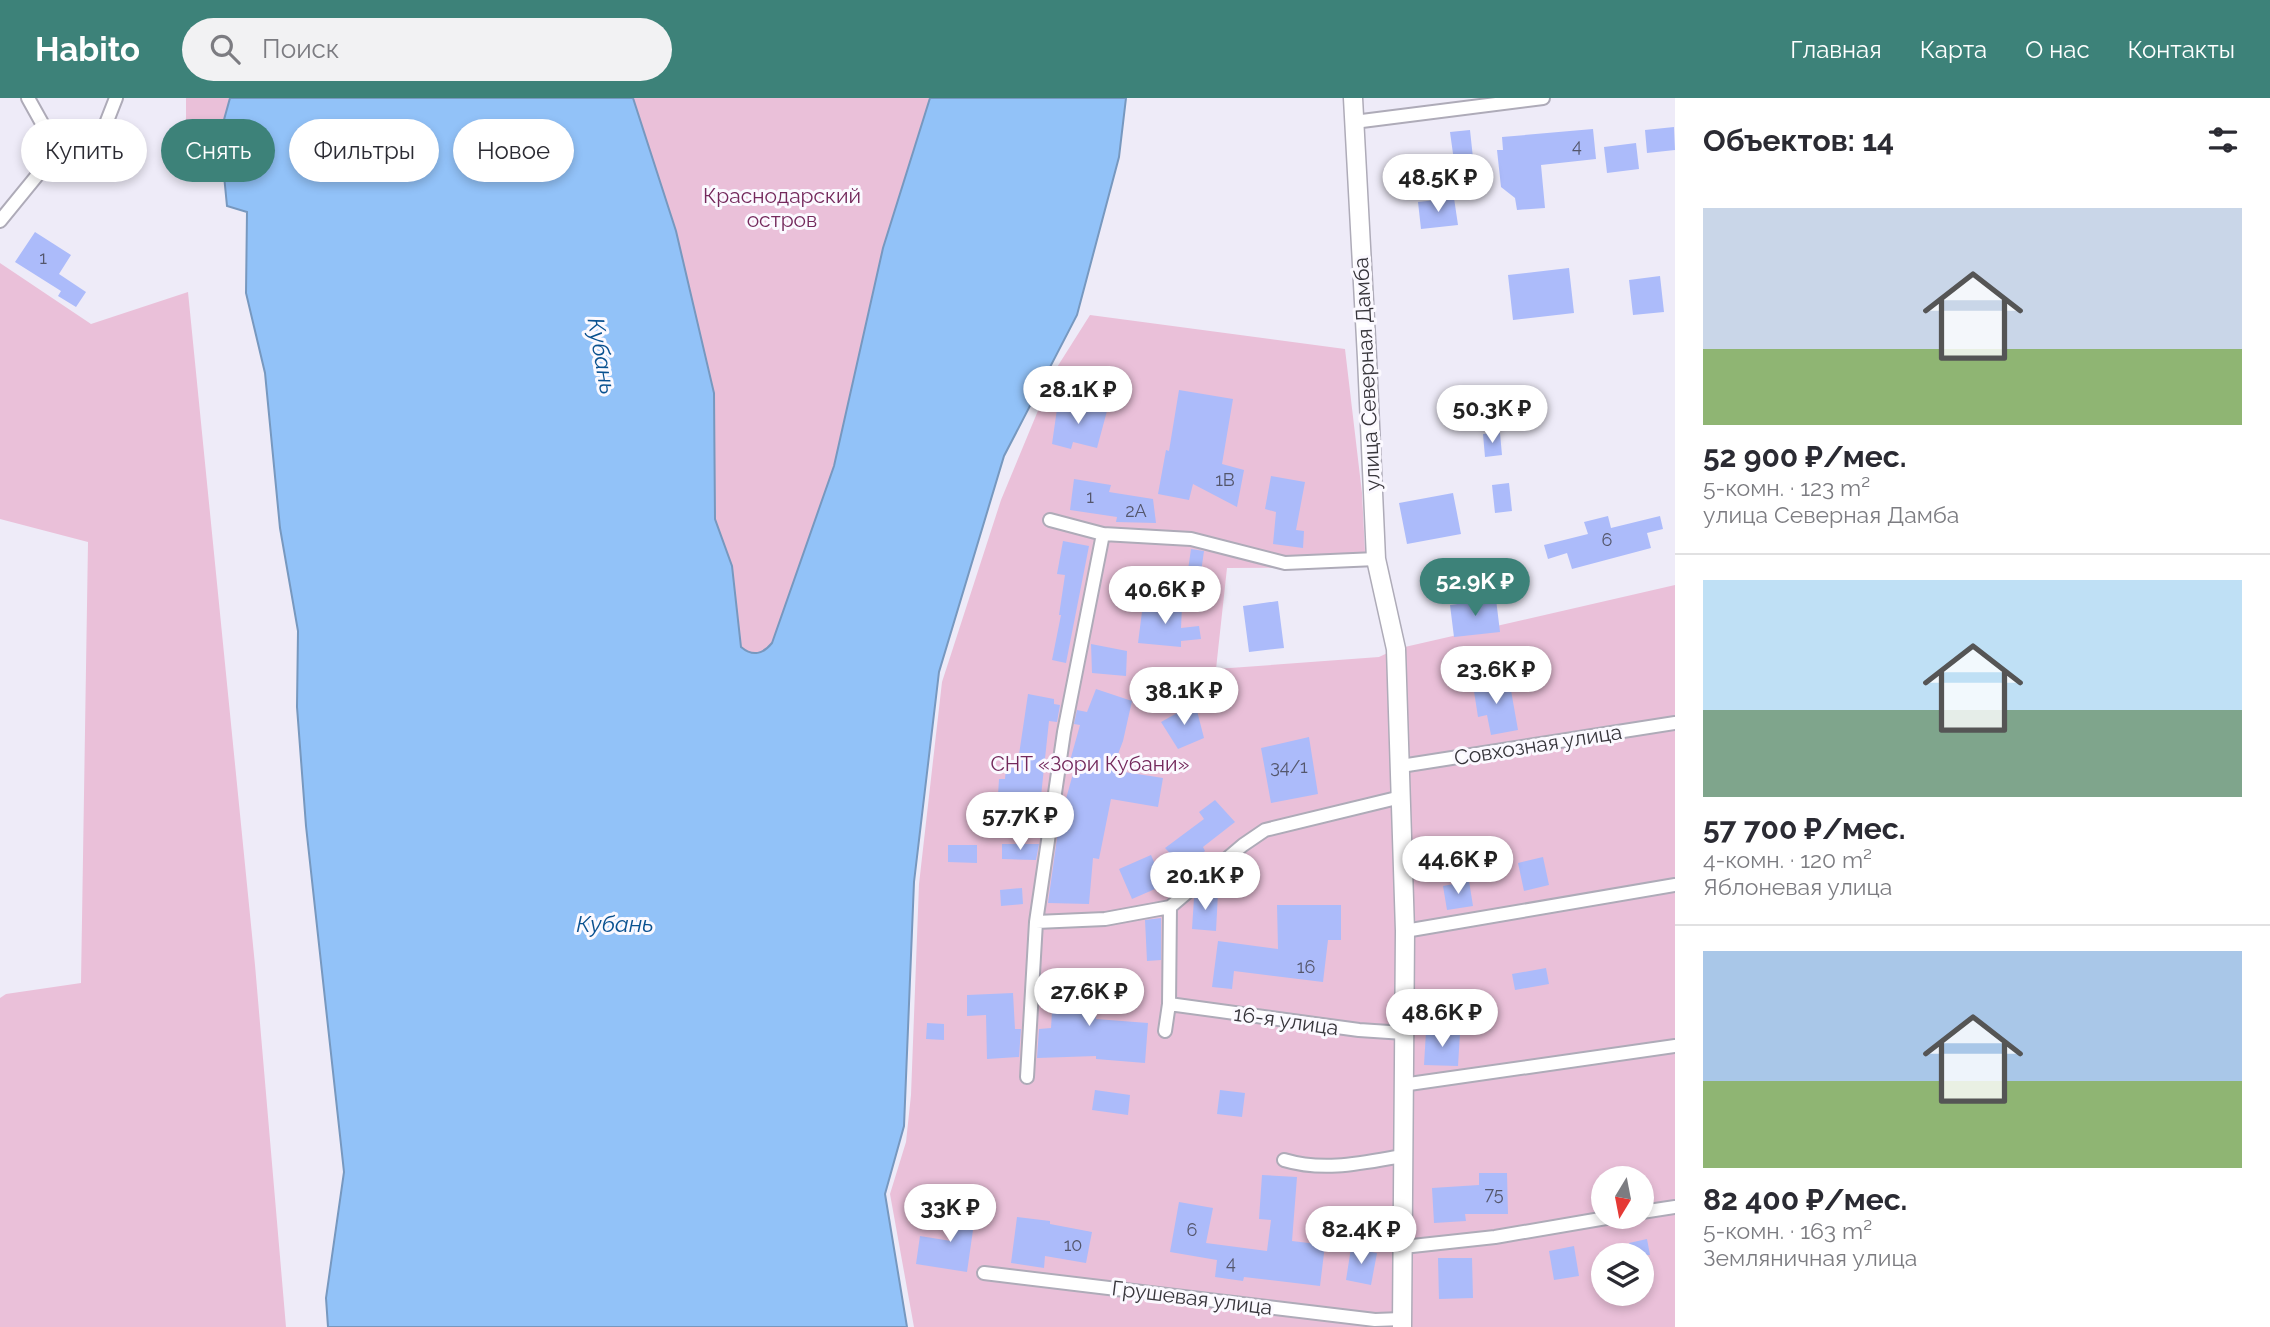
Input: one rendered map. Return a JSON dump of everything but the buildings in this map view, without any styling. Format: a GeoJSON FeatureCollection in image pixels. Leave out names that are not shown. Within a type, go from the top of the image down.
{"type":"FeatureCollection","features":[{"type":"Feature","properties":{"kind":"street"},"geometry":{"type":"LineString","coordinates":[[28,98],[40,119]]}},
{"type":"Feature","properties":{"kind":"street"},"geometry":{"type":"LineString","coordinates":[[108,119],[116,98]]}},
{"type":"Feature","properties":{"kind":"street","name":"улица Северная Дамба"},"geometry":{"type":"LineString","coordinates":[[1353,98],[1376,559],[1396,649],[1401,766],[1405,931],[1402,1323]]}},
{"type":"Feature","properties":{"kind":"street"},"geometry":{"type":"LineString","coordinates":[[1354,122],[1543,98]]}},
{"type":"Feature","properties":{"kind":"street"},"geometry":{"type":"LineString","coordinates":[[0,221],[31,182]]}},
{"type":"Feature","properties":{"kind":"street"},"geometry":{"type":"LineString","coordinates":[[1050,520],[1103,534],[1191,539],[1285,563],[1376,559]]}},
{"type":"Feature","properties":{"kind":"street"},"geometry":{"type":"LineString","coordinates":[[1027,1077],[1036,922],[1064,732],[1103,534]]}},
{"type":"Feature","properties":{"kind":"street","name":"Совхозная улица"},"geometry":{"type":"LineString","coordinates":[[1401,766],[1675,723]]}},
{"type":"Feature","properties":{"kind":"street"},"geometry":{"type":"LineString","coordinates":[[1036,922],[1105,919],[1170,907],[1243,845],[1265,830],[1401,797]]}},
{"type":"Feature","properties":{"kind":"street"},"geometry":{"type":"LineString","coordinates":[[1405,931],[1675,885]]}},
{"type":"Feature","properties":{"kind":"street"},"geometry":{"type":"LineString","coordinates":[[1165,1031],[1170,907]]}},
{"type":"Feature","properties":{"kind":"street","name":"16-я улица"},"geometry":{"type":"LineString","coordinates":[[1168,1004],[1359,1030],[1404,1033]]}},
{"type":"Feature","properties":{"kind":"street"},"geometry":{"type":"LineString","coordinates":[[1402,1085],[1675,1046]]}},
{"type":"Feature","properties":{"kind":"street"},"geometry":{"type":"LineString","coordinates":[[1284,1160],[1316,1167],[1402,1156]]}},
{"type":"Feature","properties":{"kind":"street"},"geometry":{"type":"LineString","coordinates":[[1654,1210],[1675,1207]]}},
{"type":"Feature","properties":{"kind":"street"},"geometry":{"type":"LineString","coordinates":[[1403,1247],[1494,1237],[1591,1221]]}},
{"type":"Feature","properties":{"kind":"street","name":"Грушевая улица"},"geometry":{"type":"LineString","coordinates":[[984,1273],[1402,1323]]}},
{"type":"Feature","properties":{"kind":"green space"},"geometry":{"type":"Polygon","coordinates":[[[186,98],[230,98],[224,119],[186,119],[186,98]]]}},
{"type":"Feature","properties":{"kind":"green space","name":"Краснодарский остров"},"geometry":{"type":"Polygon","coordinates":[[[633,98],[930,98],[883,248],[834,466],[772,643],[757,653],[741,647],[732,566],[715,519],[714,393],[676,230],[633,98]]]}},
{"type":"Feature","properties":{"kind":"green space"},"geometry":{"type":"Polygon","coordinates":[[[0,263],[91,324],[188,292],[255,965],[286,1327],[0,1327],[0,998],[6,994],[81,983],[88,542],[0,519],[0,263]]]}},
{"type":"Feature","properties":{"kind":"green space","name":"СНТ «Зори Кубани»"},"geometry":{"type":"Polygon","coordinates":[[[1090,315],[1345,349],[1362,493],[1365,551],[1363,567],[1227,568],[1216,669],[1379,657],[1396,649],[1675,585],[1675,1327],[914,1327],[890,1194],[906,1142],[911,1095],[919,884],[942,682],[1001,500],[1054,372],[1090,315]]]}},
{"type":"Feature","properties":{"kind":"water","name":"Кубань"},"geometry":{"type":"Polygon","coordinates":[[[230,98],[633,98],[676,231],[714,393],[715,519],[732,566],[741,647],[754,653],[765,650],[772,643],[834,466],[883,248],[930,98],[1126,98],[1119,157],[1077,315],[1004,456],[939,672],[914,882],[904,1126],[885,1194],[907,1327],[328,1327],[326,1298],[344,1172],[306,826],[297,707],[298,631],[280,528],[265,373],[246,293],[247,212],[227,206],[225,182],[275,182],[275,119],[224,119],[230,98]]]}}]}
